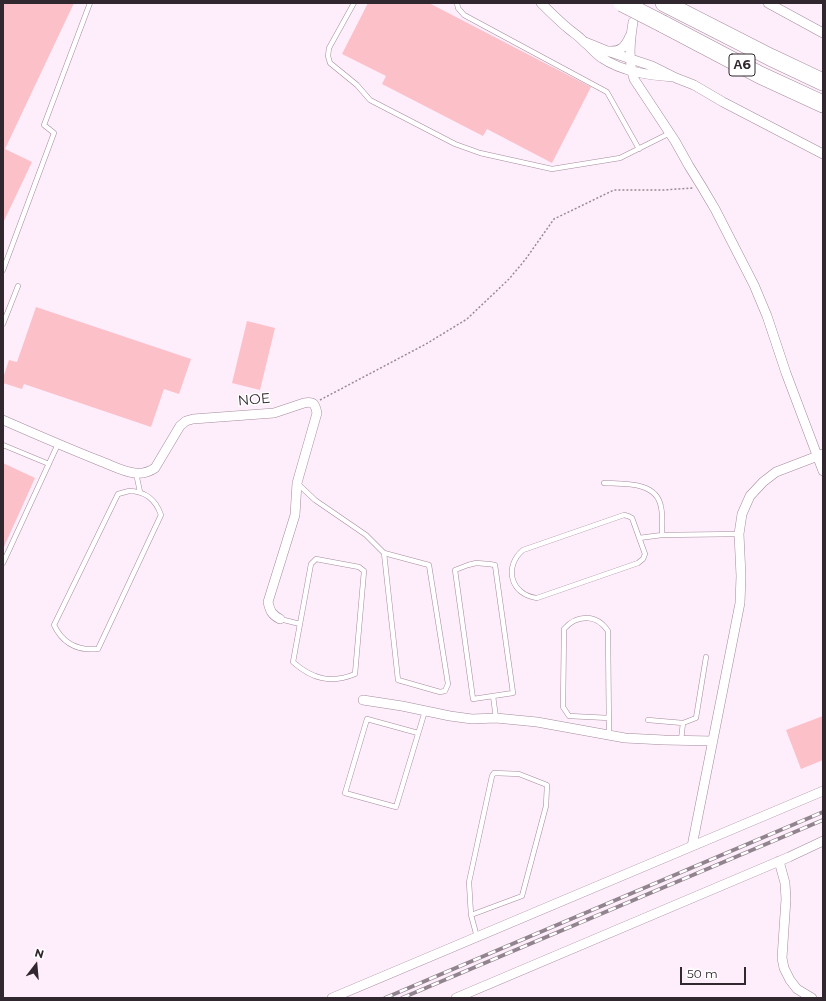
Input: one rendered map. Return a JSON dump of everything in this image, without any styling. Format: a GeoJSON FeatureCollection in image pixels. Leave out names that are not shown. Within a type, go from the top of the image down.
{"type":"FeatureCollection","features":[{"type":"Feature","properties":{"kind":"highway","name":"Α6"},"geometry":{"type":"LineString","coordinates":[[622,3],[760,75],[823,104]]}},
{"type":"Feature","properties":{"kind":"highway","name":"Α6"},"geometry":{"type":"LineString","coordinates":[[667,5],[823,82]]}},
{"type":"Feature","properties":{"kind":"street"},"geometry":{"type":"LineString","coordinates":[[540,3],[585,42],[593,51],[603,58],[622,68],[632,71],[676,78]]}},
{"type":"Feature","properties":{"kind":"street"},"geometry":{"type":"LineString","coordinates":[[768,3],[823,33]]}},
{"type":"Feature","properties":{"kind":"street"},"geometry":{"type":"LineString","coordinates":[[633,22],[630,58],[634,79],[670,133],[715,209],[754,285],[767,316],[786,373],[820,455],[823,471]]}},
{"type":"Feature","properties":{"kind":"street"},"geometry":{"type":"LineString","coordinates":[[607,51],[616,51],[622,48],[627,42],[631,33]]}},
{"type":"Feature","properties":{"kind":"street"},"geometry":{"type":"LineString","coordinates":[[585,42],[652,66],[694,85],[723,102],[823,154]]}},
{"type":"Feature","properties":{"kind":"street"},"geometry":{"type":"LineString","coordinates":[[648,100],[646,83],[649,79],[657,76]]}},
{"type":"Feature","properties":{"kind":"street","name":"NOE"},"geometry":{"type":"LineString","coordinates":[[136,473],[150,471],[155,468],[180,426],[186,421],[194,419],[274,413],[304,403],[309,402],[314,404]]}},
{"type":"Feature","properties":{"kind":"street"},"geometry":{"type":"LineString","coordinates":[[280,619],[269,609],[268,602],[295,515],[297,483],[316,413],[314,404]]}},
{"type":"Feature","properties":{"kind":"street"},"geometry":{"type":"LineString","coordinates":[[3,420],[58,444],[126,471],[136,473]]}},
{"type":"Feature","properties":{"kind":"street"},"geometry":{"type":"LineString","coordinates":[[692,846],[740,603],[741,576],[739,534],[742,514],[750,496],[763,482],[776,472],[820,455]]}},
{"type":"Feature","properties":{"kind":"street"},"geometry":{"type":"LineString","coordinates":[[363,700],[450,716],[472,719],[496,718],[537,722],[625,738],[713,741]]}},
{"type":"Feature","properties":{"kind":"street"},"geometry":{"type":"LineString","coordinates":[[332,998],[823,791]]}},
{"type":"Feature","properties":{"kind":"street"},"geometry":{"type":"LineString","coordinates":[[456,998],[823,841]]}},
{"type":"Feature","properties":{"kind":"street"},"geometry":{"type":"LineString","coordinates":[[779,861],[785,882],[786,899],[782,958],[784,968],[790,980],[797,989],[812,998]]}},
{"type":"Feature","properties":{"kind":"lane"},"geometry":{"type":"LineString","coordinates":[[3,270],[54,133],[44,125],[90,3]]}},
{"type":"Feature","properties":{"kind":"lane"},"geometry":{"type":"LineString","coordinates":[[354,3],[329,48],[328,56],[330,63],[358,85],[370,100],[455,144],[480,153],[552,169],[620,158],[670,133]]}},
{"type":"Feature","properties":{"kind":"lane"},"geometry":{"type":"LineString","coordinates":[[457,3],[458,8],[464,15],[607,92],[639,148]]}},
{"type":"Feature","properties":{"kind":"lane"},"geometry":{"type":"LineString","coordinates":[[3,324],[18,286]]}},
{"type":"Feature","properties":{"kind":"lane"},"geometry":{"type":"LineString","coordinates":[[3,563],[58,444]]}},
{"type":"Feature","properties":{"kind":"lane"},"geometry":{"type":"LineString","coordinates":[[3,445],[49,464]]}},
{"type":"Feature","properties":{"kind":"lane"},"geometry":{"type":"LineString","coordinates":[[136,473],[140,492]]}},
{"type":"Feature","properties":{"kind":"lane"},"geometry":{"type":"LineString","coordinates":[[297,483],[315,500],[366,535],[384,552],[429,565],[448,684],[445,691],[440,692],[398,680],[384,552]]}},
{"type":"Feature","properties":{"kind":"lane"},"geometry":{"type":"LineString","coordinates":[[604,483],[640,485],[657,496],[661,506],[662,535]]}},
{"type":"Feature","properties":{"kind":"lane"},"geometry":{"type":"LineString","coordinates":[[129,491],[140,492],[154,501],[161,515],[98,649],[84,649],[77,647],[66,641],[54,625],[118,494],[129,491]]}},
{"type":"Feature","properties":{"kind":"lane"},"geometry":{"type":"LineString","coordinates":[[624,516],[632,518],[639,538],[646,554],[643,559],[631,566],[537,598],[523,593],[513,581],[512,564],[518,554],[523,550],[609,520],[624,516]]}},
{"type":"Feature","properties":{"kind":"lane"},"geometry":{"type":"LineString","coordinates":[[639,538],[662,535],[739,534]]}},
{"type":"Feature","properties":{"kind":"lane"},"geometry":{"type":"LineString","coordinates":[[316,560],[359,567],[364,571],[355,674],[340,679],[318,678],[305,672],[293,662],[300,624],[312,564],[316,560]]}},
{"type":"Feature","properties":{"kind":"lane"},"geometry":{"type":"LineString","coordinates":[[476,563],[495,565],[513,693],[493,696],[473,699],[455,570],[476,563]]}},
{"type":"Feature","properties":{"kind":"lane"},"geometry":{"type":"LineString","coordinates":[[609,718],[569,716],[563,707],[564,629],[577,619],[587,618],[597,620],[608,631],[609,718],[609,735]]}},
{"type":"Feature","properties":{"kind":"lane"},"geometry":{"type":"LineString","coordinates":[[280,619],[300,624]]}},
{"type":"Feature","properties":{"kind":"lane"},"geometry":{"type":"LineString","coordinates":[[648,720],[683,723],[696,718],[706,657]]}},
{"type":"Feature","properties":{"kind":"lane"},"geometry":{"type":"LineString","coordinates":[[493,696],[496,718]]}},
{"type":"Feature","properties":{"kind":"lane"},"geometry":{"type":"LineString","coordinates":[[418,733],[367,718],[346,793],[396,807],[425,711]]}},
{"type":"Feature","properties":{"kind":"lane"},"geometry":{"type":"LineString","coordinates":[[681,740],[683,723]]}},
{"type":"Feature","properties":{"kind":"lane"},"geometry":{"type":"LineString","coordinates":[[471,915],[522,896],[546,806],[547,785],[519,774],[494,773],[492,776],[469,882],[471,915],[477,937]]}},
{"type":"Feature","properties":{"kind":"path"},"geometry":{"type":"LineString","coordinates":[[314,404],[426,344],[467,319],[509,279],[525,260],[554,219],[614,190],[663,190],[702,187]]}},
{"type":"Feature","properties":{"kind":"building"},"geometry":{"type":"Polygon","coordinates":[[[3,3],[74,3],[5,149],[32,162],[3,223],[3,3]]]}},
{"type":"Feature","properties":{"kind":"building"},"geometry":{"type":"Polygon","coordinates":[[[368,3],[429,3],[591,87],[552,163],[487,129],[483,136],[382,84],[386,76],[342,54],[368,3]]]}},
{"type":"Feature","properties":{"kind":"building"},"geometry":{"type":"Polygon","coordinates":[[[36,307],[191,359],[179,394],[164,389],[151,427],[24,384],[22,389],[3,383],[3,378],[9,360],[17,362],[36,307]]]}},
{"type":"Feature","properties":{"kind":"building"},"geometry":{"type":"Polygon","coordinates":[[[247,321],[275,328],[260,390],[232,383],[247,321]]]}},
{"type":"Feature","properties":{"kind":"building"},"geometry":{"type":"Polygon","coordinates":[[[3,463],[35,478],[3,549],[3,463]]]}},
{"type":"Feature","properties":{"kind":"building"},"geometry":{"type":"Polygon","coordinates":[[[823,716],[823,760],[801,769],[786,730],[823,716]]]}},
{"type":"Feature","properties":{"kind":"railway"},"geometry":{"type":"LineString","coordinates":[[385,998],[823,812]]}},
{"type":"Feature","properties":{"kind":"railway"},"geometry":{"type":"LineString","coordinates":[[402,998],[823,820]]}}]}
